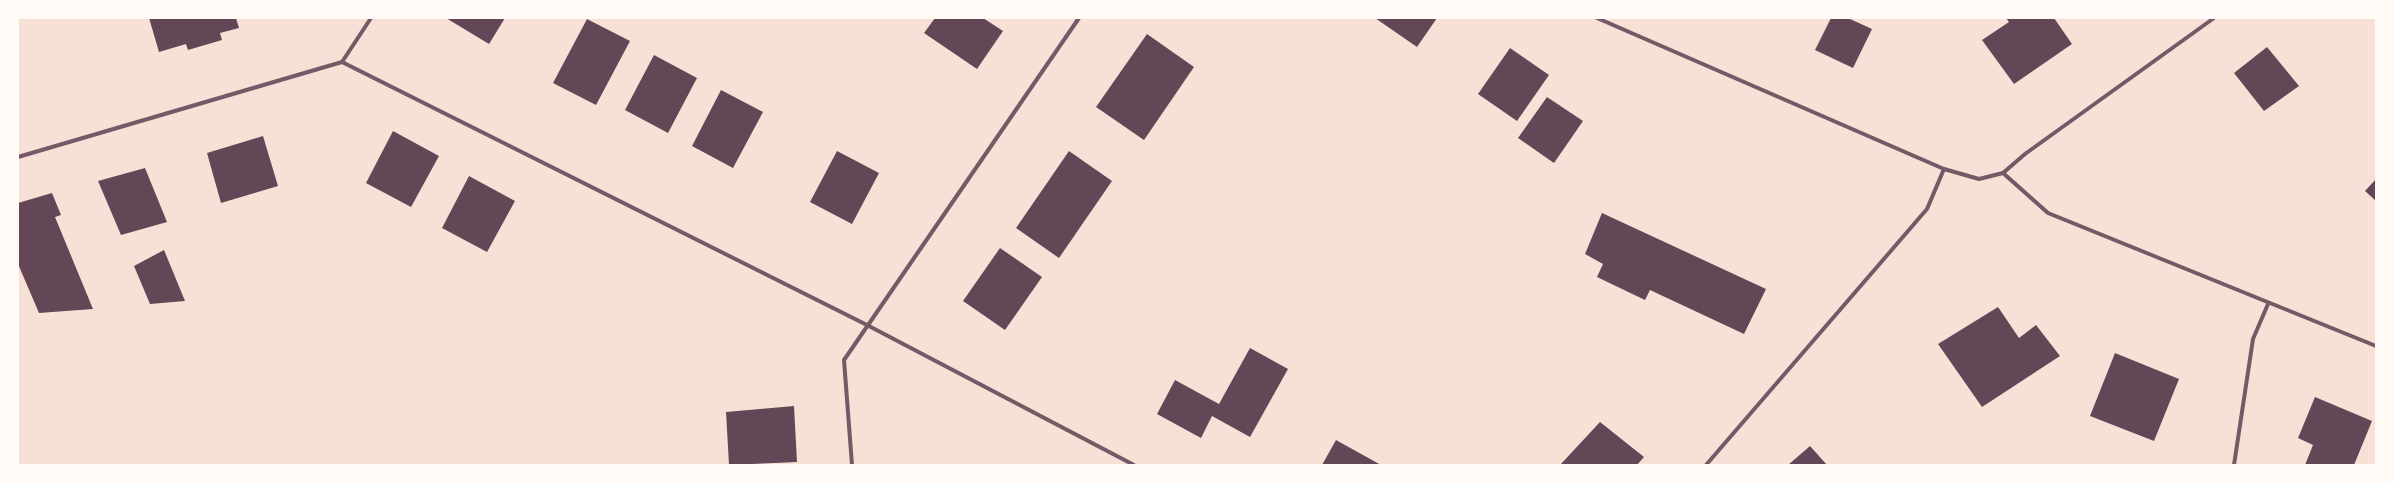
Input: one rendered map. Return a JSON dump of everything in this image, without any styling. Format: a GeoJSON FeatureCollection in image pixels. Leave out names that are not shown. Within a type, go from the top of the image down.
{"type":"FeatureCollection","features":[{"type":"Feature","properties":{"kind":"street"},"geometry":{"type":"LineString","coordinates":[[18,157],[342,62],[371,18]]}},
{"type":"Feature","properties":{"kind":"street"},"geometry":{"type":"LineString","coordinates":[[852,465],[844,360],[1079,18]]}},
{"type":"Feature","properties":{"kind":"street"},"geometry":{"type":"LineString","coordinates":[[1596,18],[1944,169],[1979,179],[2003,173],[2025,154],[2214,18]]}},
{"type":"Feature","properties":{"kind":"street"},"geometry":{"type":"LineString","coordinates":[[342,62],[867,325],[1134,465]]}},
{"type":"Feature","properties":{"kind":"street"},"geometry":{"type":"LineString","coordinates":[[1706,465],[1927,209],[1944,169]]}},
{"type":"Feature","properties":{"kind":"street"},"geometry":{"type":"LineString","coordinates":[[2003,173],[2048,213],[2268,304],[2376,346]]}},
{"type":"Feature","properties":{"kind":"street"},"geometry":{"type":"LineString","coordinates":[[2234,465],[2253,339],[2268,304]]}},
{"type":"Feature","properties":{"kind":"building"},"geometry":{"type":"Polygon","coordinates":[[[149,18],[236,18],[239,28],[220,33],[222,40],[188,50],[186,44],[159,52],[149,18]]]}},
{"type":"Feature","properties":{"kind":"building"},"geometry":{"type":"Polygon","coordinates":[[[446,18],[505,18],[489,44],[446,18]]]}},
{"type":"Feature","properties":{"kind":"building"},"geometry":{"type":"Polygon","coordinates":[[[935,18],[983,18],[1003,31],[977,69],[924,33],[935,18]]]}},
{"type":"Feature","properties":{"kind":"building"},"geometry":{"type":"Polygon","coordinates":[[[1375,18],[1437,18],[1417,47],[1375,18]]]}},
{"type":"Feature","properties":{"kind":"building"},"geometry":{"type":"Polygon","coordinates":[[[1831,18],[1848,18],[1872,29],[1853,68],[1815,50],[1831,18]]]}},
{"type":"Feature","properties":{"kind":"building"},"geometry":{"type":"Polygon","coordinates":[[[2006,18],[2054,18],[2072,44],[2014,84],[1982,40],[2009,22],[2006,18]]]}},
{"type":"Feature","properties":{"kind":"building"},"geometry":{"type":"Polygon","coordinates":[[[587,19],[630,41],[596,105],[553,83],[587,19]]]}},
{"type":"Feature","properties":{"kind":"building"},"geometry":{"type":"Polygon","coordinates":[[[1147,34],[1194,67],[1144,140],[1096,107],[1147,34]]]}},
{"type":"Feature","properties":{"kind":"building"},"geometry":{"type":"Polygon","coordinates":[[[2267,47],[2299,86],[2264,111],[2234,73],[2267,47]]]}},
{"type":"Feature","properties":{"kind":"building"},"geometry":{"type":"Polygon","coordinates":[[[1510,48],[1549,75],[1517,121],[1478,94],[1510,48]]]}},
{"type":"Feature","properties":{"kind":"building"},"geometry":{"type":"Polygon","coordinates":[[[654,55],[697,78],[668,133],[625,110],[654,55]]]}},
{"type":"Feature","properties":{"kind":"building"},"geometry":{"type":"Polygon","coordinates":[[[721,90],[763,112],[733,168],[692,146],[721,90]]]}},
{"type":"Feature","properties":{"kind":"building"},"geometry":{"type":"Polygon","coordinates":[[[1547,97],[1583,121],[1554,163],[1518,138],[1547,97]]]}},
{"type":"Feature","properties":{"kind":"building"},"geometry":{"type":"Polygon","coordinates":[[[393,131],[439,156],[411,207],[366,183],[393,131]]]}},
{"type":"Feature","properties":{"kind":"building"},"geometry":{"type":"Polygon","coordinates":[[[263,136],[278,186],[221,203],[207,153],[263,136]]]}},
{"type":"Feature","properties":{"kind":"building"},"geometry":{"type":"Polygon","coordinates":[[[837,151],[879,173],[852,224],[810,202],[837,151]]]}},
{"type":"Feature","properties":{"kind":"building"},"geometry":{"type":"Polygon","coordinates":[[[1069,151],[1112,181],[1059,258],[1016,228],[1069,151]]]}},
{"type":"Feature","properties":{"kind":"building"},"geometry":{"type":"Polygon","coordinates":[[[145,168],[167,222],[121,235],[98,181],[145,168]]]}},
{"type":"Feature","properties":{"kind":"building"},"geometry":{"type":"Polygon","coordinates":[[[469,176],[515,201],[487,252],[442,228],[469,176]]]}},
{"type":"Feature","properties":{"kind":"building"},"geometry":{"type":"Polygon","coordinates":[[[2376,179],[2376,201],[2365,191],[2376,179]]]}},
{"type":"Feature","properties":{"kind":"building"},"geometry":{"type":"Polygon","coordinates":[[[52,193],[61,215],[55,217],[93,309],[39,313],[18,264],[18,203],[52,193]]]}},
{"type":"Feature","properties":{"kind":"building"},"geometry":{"type":"Polygon","coordinates":[[[1602,213],[1766,289],[1744,334],[1650,290],[1645,300],[1597,277],[1603,264],[1585,254],[1602,213]]]}},
{"type":"Feature","properties":{"kind":"building"},"geometry":{"type":"Polygon","coordinates":[[[1000,248],[1042,277],[1005,330],[963,301],[1000,248]]]}},
{"type":"Feature","properties":{"kind":"building"},"geometry":{"type":"Polygon","coordinates":[[[164,250],[185,301],[150,304],[134,266],[164,250]]]}},
{"type":"Feature","properties":{"kind":"building"},"geometry":{"type":"Polygon","coordinates":[[[1998,307],[2019,338],[2036,325],[2060,356],[1982,407],[1938,344],[1998,307]]]}},
{"type":"Feature","properties":{"kind":"building"},"geometry":{"type":"Polygon","coordinates":[[[1250,348],[1288,369],[1250,437],[1212,416],[1201,438],[1157,414],[1175,380],[1219,404],[1250,348]]]}},
{"type":"Feature","properties":{"kind":"building"},"geometry":{"type":"Polygon","coordinates":[[[2115,353],[2179,379],[2154,441],[2090,416],[2115,353]]]}},
{"type":"Feature","properties":{"kind":"building"},"geometry":{"type":"Polygon","coordinates":[[[2315,397],[2372,421],[2354,465],[2305,465],[2313,445],[2298,438],[2315,397]]]}},
{"type":"Feature","properties":{"kind":"building"},"geometry":{"type":"Polygon","coordinates":[[[794,406],[797,462],[729,465],[726,412],[794,406]]]}},
{"type":"Feature","properties":{"kind":"building"},"geometry":{"type":"Polygon","coordinates":[[[1600,422],[1644,457],[1637,465],[1560,465],[1600,422]]]}},
{"type":"Feature","properties":{"kind":"building"},"geometry":{"type":"Polygon","coordinates":[[[1336,440],[1381,465],[1322,465],[1336,440]]]}},
{"type":"Feature","properties":{"kind":"building"},"geometry":{"type":"Polygon","coordinates":[[[1810,446],[1827,465],[1788,465],[1810,446]]]}}]}
